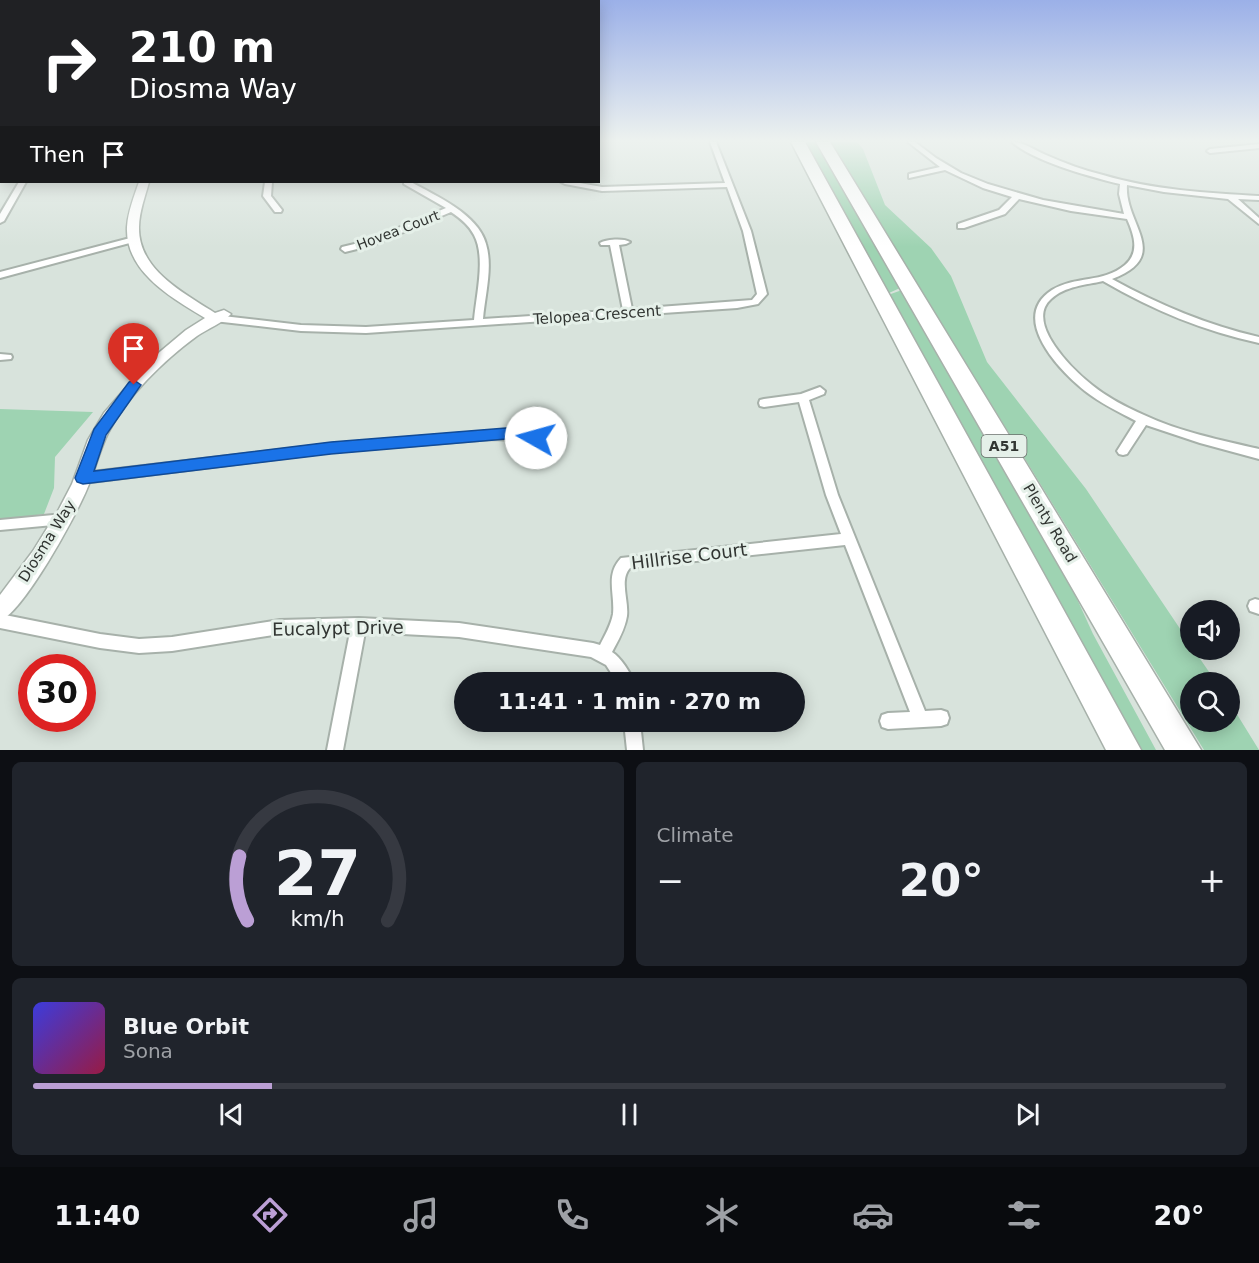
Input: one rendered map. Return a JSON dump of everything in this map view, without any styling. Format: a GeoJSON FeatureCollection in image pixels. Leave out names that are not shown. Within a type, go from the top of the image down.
{"type":"FeatureCollection","features":[{"type":"Feature","properties":{"kind":"highway","name":"A51"},"geometry":{"type":"LineString","coordinates":[[817,177],[1124,750]]}},
{"type":"Feature","properties":{"kind":"highway","name":"Plenty Road"},"geometry":{"type":"LineString","coordinates":[[844,177],[1184,750]]}},
{"type":"Feature","properties":{"kind":"street","name":"Telopea Crescent"},"geometry":{"type":"LineString","coordinates":[[134,241],[141,258],[154,276],[188,300],[219,317],[301,328],[366,330],[745,304],[761,297],[749,236],[727,177]]}},
{"type":"Feature","properties":{"kind":"street"},"geometry":{"type":"LineString","coordinates":[[971,177],[1018,196],[1128,218]]}},
{"type":"Feature","properties":{"kind":"street"},"geometry":{"type":"LineString","coordinates":[[1105,177],[1124,183],[1175,192],[1259,198]]}},
{"type":"Feature","properties":{"kind":"street"},"geometry":{"type":"LineString","coordinates":[[0,221],[21,183]]}},
{"type":"Feature","properties":{"kind":"street"},"geometry":{"type":"LineString","coordinates":[[0,274],[134,241],[135,214],[144,183]]}},
{"type":"Feature","properties":{"kind":"street"},"geometry":{"type":"LineString","coordinates":[[268,183],[267,196],[278,210]]}},
{"type":"Feature","properties":{"kind":"street"},"geometry":{"type":"LineString","coordinates":[[408,183],[471,224],[482,244],[478,323]]}},
{"type":"Feature","properties":{"kind":"street"},"geometry":{"type":"LineString","coordinates":[[570,183],[602,189],[730,185]]}},
{"type":"Feature","properties":{"kind":"street"},"geometry":{"type":"LineString","coordinates":[[1124,183],[1123,199],[1128,218],[1138,235],[1139,251],[1131,265],[1104,278],[1065,287],[1049,296],[1039,311],[1040,329],[1050,348],[1085,385],[1143,420],[1180,434],[1259,454]]}},
{"type":"Feature","properties":{"kind":"street"},"geometry":{"type":"LineString","coordinates":[[961,226],[1002,212],[1018,196]]}},
{"type":"Feature","properties":{"kind":"street"},"geometry":{"type":"LineString","coordinates":[[1230,196],[1259,222]]}},
{"type":"Feature","properties":{"kind":"street","name":"Hovea Court"},"geometry":{"type":"LineString","coordinates":[[345,249],[370,243],[451,209]]}},
{"type":"Feature","properties":{"kind":"street"},"geometry":{"type":"LineString","coordinates":[[626,242],[609,243],[628,313]]}},
{"type":"Feature","properties":{"kind":"street"},"geometry":{"type":"LineString","coordinates":[[1104,278],[1170,313],[1207,327],[1259,340]]}},
{"type":"Feature","properties":{"kind":"street","name":"Diosma Way"},"geometry":{"type":"LineString","coordinates":[[0,610],[36,563],[64,519],[83,478],[99,433],[115,408],[143,376],[170,353],[204,333],[219,317]]}},
{"type":"Feature","properties":{"kind":"street"},"geometry":{"type":"LineString","coordinates":[[764,403],[803,398],[820,391]]}},
{"type":"Feature","properties":{"kind":"street"},"geometry":{"type":"LineString","coordinates":[[803,398],[824,471],[921,720]]}},
{"type":"Feature","properties":{"kind":"street"},"geometry":{"type":"LineString","coordinates":[[1122,451],[1143,420]]}},
{"type":"Feature","properties":{"kind":"street"},"geometry":{"type":"LineString","coordinates":[[83,478],[331,448],[499,434],[536,438]]}},
{"type":"Feature","properties":{"kind":"street"},"geometry":{"type":"LineString","coordinates":[[0,525],[64,519]]}},
{"type":"Feature","properties":{"kind":"street","name":"Hillrise Court"},"geometry":{"type":"LineString","coordinates":[[603,654],[617,625],[621,603],[618,572],[626,562],[849,539]]}},
{"type":"Feature","properties":{"kind":"street","name":"Eucalypt Drive"},"geometry":{"type":"LineString","coordinates":[[0,621],[110,643],[139,646],[172,644],[280,627],[359,625],[459,630],[585,647],[603,654]]}},
{"type":"Feature","properties":{"kind":"street"},"geometry":{"type":"LineString","coordinates":[[335,750],[359,625]]}},
{"type":"Feature","properties":{"kind":"street"},"geometry":{"type":"LineString","coordinates":[[603,654],[621,672]]}},
{"type":"Feature","properties":{"kind":"street"},"geometry":{"type":"LineString","coordinates":[[888,721],[942,718]]}},
{"type":"Feature","properties":{"kind":"street"},"geometry":{"type":"LineString","coordinates":[[633,732],[635,750]]}},
{"type":"Feature","properties":{"kind":"green space"},"geometry":{"type":"Polygon","coordinates":[[[824,177],[836,177],[900,288],[889,293],[824,177]]]}},
{"type":"Feature","properties":{"kind":"green space"},"geometry":{"type":"Polygon","coordinates":[[[852,177],[874,177],[885,205],[931,248],[951,276],[987,362],[1086,489],[1180,629],[1180,660],[1201,660],[1209,672],[1180,672],[1180,711],[852,177]]]}},
{"type":"Feature","properties":{"kind":"green space"},"geometry":{"type":"Polygon","coordinates":[[[902,290],[1072,588],[1093,634],[1156,750],[1142,750],[888,295],[902,290]]]}},
{"type":"Feature","properties":{"kind":"green space"},"geometry":{"type":"Polygon","coordinates":[[[0,409],[93,412],[55,457],[54,488],[44,514],[0,520],[0,409]]]}},
{"type":"Feature","properties":{"kind":"green space"},"geometry":{"type":"Polygon","coordinates":[[[1240,719],[1259,750],[1204,750],[1193,732],[1240,732],[1240,719]]]}},
{"type":"Feature","properties":{"kind":"route"},"geometry":{"type":"LineString","coordinates":[[134,385],[115,408],[99,433],[83,478],[331,448],[506,434],[536,438]]}}]}
